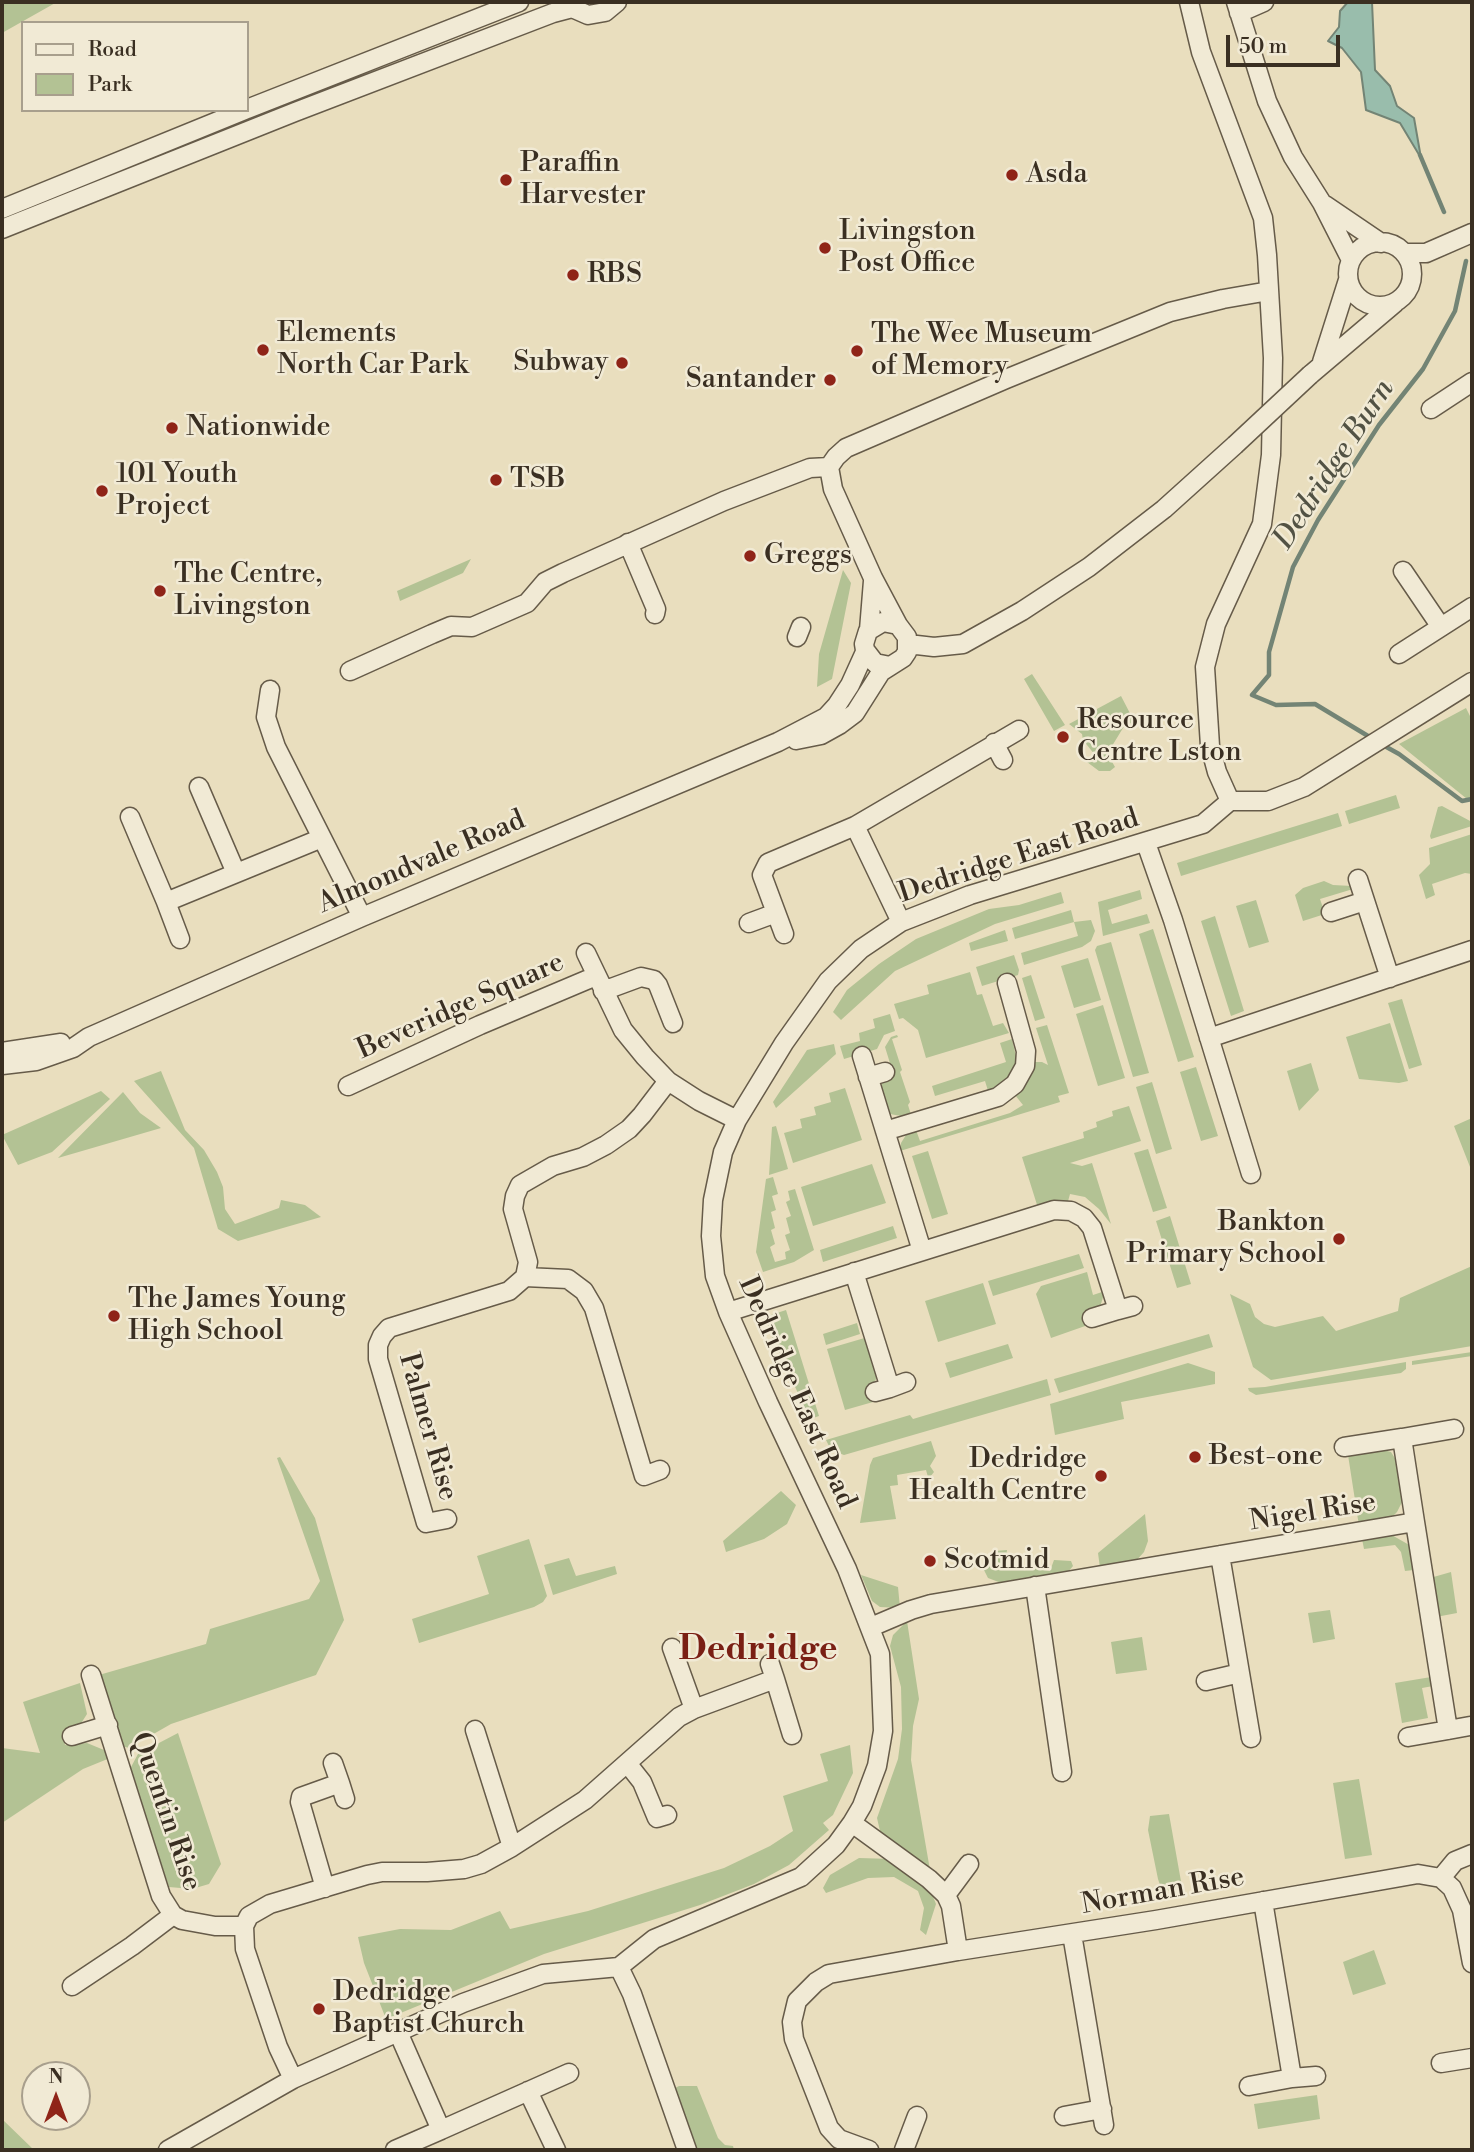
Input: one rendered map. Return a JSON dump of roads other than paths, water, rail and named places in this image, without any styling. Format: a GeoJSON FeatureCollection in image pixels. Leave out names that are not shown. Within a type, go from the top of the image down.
{"type":"FeatureCollection","features":[{"type":"Feature","properties":{"kind":"street"},"geometry":{"type":"LineString","coordinates":[[248,109],[519,2]]}},
{"type":"Feature","properties":{"kind":"street"},"geometry":{"type":"LineString","coordinates":[[2,229],[569,5],[580,13],[597,14],[605,12],[617,2]]}},
{"type":"Feature","properties":{"kind":"street"},"geometry":{"type":"LineString","coordinates":[[1188,2],[1201,52],[1263,218],[1273,358],[1271,454],[1262,524],[1216,624],[1205,667],[1210,746],[1217,772],[1230,801],[1268,802],[1304,787],[1357,756],[1472,682]]}},
{"type":"Feature","properties":{"kind":"street"},"geometry":{"type":"LineString","coordinates":[[1264,2],[1237,7],[1268,101],[1293,157],[1322,203],[1351,260]]}},
{"type":"Feature","properties":{"kind":"street"},"geometry":{"type":"LineString","coordinates":[[2,209],[241,112]]}},
{"type":"Feature","properties":{"kind":"street"},"geometry":{"type":"LineString","coordinates":[[1322,203],[1381,243]]}},
{"type":"Feature","properties":{"kind":"street"},"geometry":{"type":"LineString","coordinates":[[1404,253],[1426,253],[1472,233]]}},
{"type":"Feature","properties":{"kind":"street"},"geometry":{"type":"LineString","coordinates":[[908,644],[934,647],[962,644],[1022,611],[1088,567],[1164,509],[1316,369],[1407,291],[1412,273],[1410,263],[1404,253],[1391,244],[1368,245],[1351,260],[1348,280],[1316,369]]}},
{"type":"Feature","properties":{"kind":"street"},"geometry":{"type":"LineString","coordinates":[[1348,280],[1362,301],[1381,307],[1396,302]]}},
{"type":"Feature","properties":{"kind":"street"},"geometry":{"type":"LineString","coordinates":[[873,578],[869,630],[863,644],[865,652],[875,663],[890,666],[903,658],[908,644],[907,637],[873,578],[833,489],[829,467],[846,449],[1019,373],[1170,312],[1269,291]]}},
{"type":"Feature","properties":{"kind":"street"},"geometry":{"type":"LineString","coordinates":[[1431,409],[1472,382]]}},
{"type":"Feature","properties":{"kind":"street"},"geometry":{"type":"LineString","coordinates":[[350,671],[451,626],[472,627],[527,603],[545,582],[628,543],[788,475],[810,468],[829,467]]}},
{"type":"Feature","properties":{"kind":"street"},"geometry":{"type":"LineString","coordinates":[[628,543],[656,609],[655,614]]}},
{"type":"Feature","properties":{"kind":"street"},"geometry":{"type":"LineString","coordinates":[[1403,571],[1441,627]]}},
{"type":"Feature","properties":{"kind":"street"},"geometry":{"type":"LineString","coordinates":[[1399,654],[1472,607]]}},
{"type":"Feature","properties":{"kind":"street"},"geometry":{"type":"LineString","coordinates":[[869,630],[883,622],[898,625]]}},
{"type":"Feature","properties":{"kind":"street","name":"Almondvale Road"},"geometry":{"type":"LineString","coordinates":[[2,1065],[36,1061],[73,1048],[89,1037],[362,917],[778,742],[826,717],[850,685],[865,652]]}},
{"type":"Feature","properties":{"kind":"street","name":"Almondvale Road"},"geometry":{"type":"LineString","coordinates":[[778,742],[821,735],[839,725],[855,713],[873,681],[890,666]]}},
{"type":"Feature","properties":{"kind":"street"},"geometry":{"type":"LineString","coordinates":[[270,690],[266,718],[276,747],[362,917]]}},
{"type":"Feature","properties":{"kind":"street"},"geometry":{"type":"LineString","coordinates":[[749,923],[779,926],[762,875],[768,863],[855,826],[1019,730]]}},
{"type":"Feature","properties":{"kind":"street"},"geometry":{"type":"LineString","coordinates":[[994,743],[1003,760]]}},
{"type":"Feature","properties":{"kind":"street"},"geometry":{"type":"LineString","coordinates":[[199,786],[236,873]]}},
{"type":"Feature","properties":{"kind":"street","name":"Dedridge East Road"},"geometry":{"type":"LineString","coordinates":[[619,1967],[654,1939],[800,1877],[836,1845],[862,1807],[877,1766],[883,1731],[880,1654],[871,1627],[847,1569],[728,1312],[715,1276],[711,1236],[713,1200],[723,1152],[737,1120],[784,1043],[828,981],[861,949],[901,922],[970,895],[1203,824],[1230,801]]}},
{"type":"Feature","properties":{"kind":"street"},"geometry":{"type":"LineString","coordinates":[[130,817],[180,939]]}},
{"type":"Feature","properties":{"kind":"street"},"geometry":{"type":"LineString","coordinates":[[855,826],[901,922]]}},
{"type":"Feature","properties":{"kind":"street"},"geometry":{"type":"LineString","coordinates":[[166,902],[321,838]]}},
{"type":"Feature","properties":{"kind":"street"},"geometry":{"type":"LineString","coordinates":[[1146,843],[1173,920],[1251,1174]]}},
{"type":"Feature","properties":{"kind":"street"},"geometry":{"type":"LineString","coordinates":[[1358,879],[1390,978]]}},
{"type":"Feature","properties":{"kind":"street"},"geometry":{"type":"LineString","coordinates":[[1331,912],[1366,901]]}},
{"type":"Feature","properties":{"kind":"street"},"geometry":{"type":"LineString","coordinates":[[1209,1038],[1472,950]]}},
{"type":"Feature","properties":{"kind":"street","name":"Beveridge Square"},"geometry":{"type":"LineString","coordinates":[[586,953],[623,1030],[668,1081],[699,1101],[737,1120]]}},
{"type":"Feature","properties":{"kind":"street"},"geometry":{"type":"LineString","coordinates":[[600,984],[648,977],[659,985],[673,1023]]}},
{"type":"Feature","properties":{"kind":"street"},"geometry":{"type":"LineString","coordinates":[[885,1131],[998,1097],[1015,1084],[1025,1066],[1026,1051],[1007,983]]}},
{"type":"Feature","properties":{"kind":"street","name":"Beveridge Square"},"geometry":{"type":"LineString","coordinates":[[348,1086],[480,1025],[600,984]]}},
{"type":"Feature","properties":{"kind":"street","name":"Almondvale Road"},"geometry":{"type":"LineString","coordinates":[[2,1052],[89,1037]]}},
{"type":"Feature","properties":{"kind":"street"},"geometry":{"type":"LineString","coordinates":[[862,1056],[876,1074],[885,1131],[922,1251]]}},
{"type":"Feature","properties":{"kind":"street"},"geometry":{"type":"LineString","coordinates":[[644,1476],[594,1307],[584,1291],[568,1279],[525,1277],[528,1262],[513,1209],[520,1185],[553,1166],[583,1157],[629,1129],[668,1081]]}},
{"type":"Feature","properties":{"kind":"street"},"geometry":{"type":"LineString","coordinates":[[728,1312],[1054,1210],[1072,1211],[1084,1218],[1095,1234],[1125,1308],[1092,1318]]}},
{"type":"Feature","properties":{"kind":"street"},"geometry":{"type":"LineString","coordinates":[[854,1272],[891,1387]]}},
{"type":"Feature","properties":{"kind":"street","name":"Palmer Rise"},"geometry":{"type":"LineString","coordinates":[[447,1519],[419,1525],[376,1351],[382,1336],[389,1328],[509,1291],[525,1277]]}},
{"type":"Feature","properties":{"kind":"street"},"geometry":{"type":"LineString","coordinates":[[1344,1447],[1454,1429]]}},
{"type":"Feature","properties":{"kind":"street","name":"Nigel Rise"},"geometry":{"type":"LineString","coordinates":[[1402,1438],[1447,1730]]}},
{"type":"Feature","properties":{"kind":"street","name":"Nigel Rise"},"geometry":{"type":"LineString","coordinates":[[871,1627],[931,1604],[1415,1522]]}},
{"type":"Feature","properties":{"kind":"street","name":"Nigel Rise"},"geometry":{"type":"LineString","coordinates":[[1220,1555],[1251,1738]]}},
{"type":"Feature","properties":{"kind":"street"},"geometry":{"type":"LineString","coordinates":[[1035,1586],[1062,1772]]}},
{"type":"Feature","properties":{"kind":"street"},"geometry":{"type":"LineString","coordinates":[[671,1648],[694,1709]]}},
{"type":"Feature","properties":{"kind":"street"},"geometry":{"type":"LineString","coordinates":[[293,2079],[278,2047],[245,1949],[244,1926],[249,1916],[258,1909],[382,1872],[427,1872],[464,1869],[481,1864],[585,1800],[666,1727],[694,1709],[773,1672],[792,1735]]}},
{"type":"Feature","properties":{"kind":"street"},"geometry":{"type":"LineString","coordinates":[[1206,1681],[1240,1673]]}},
{"type":"Feature","properties":{"kind":"street","name":"Quentin Rise"},"geometry":{"type":"LineString","coordinates":[[91,1675],[161,1896],[173,1915],[182,1920],[244,1926]]}},
{"type":"Feature","properties":{"kind":"street","name":"Quentin Rise"},"geometry":{"type":"LineString","coordinates":[[72,1736],[108,1725]]}},
{"type":"Feature","properties":{"kind":"street"},"geometry":{"type":"LineString","coordinates":[[1408,1737],[1470,1726]]}},
{"type":"Feature","properties":{"kind":"street"},"geometry":{"type":"LineString","coordinates":[[475,1730],[512,1847]]}},
{"type":"Feature","properties":{"kind":"street"},"geometry":{"type":"LineString","coordinates":[[325,1888],[300,1802],[301,1797],[343,1791],[333,1763]]}},
{"type":"Feature","properties":{"kind":"street"},"geometry":{"type":"LineString","coordinates":[[627,1763],[642,1782],[656,1818]]}},
{"type":"Feature","properties":{"kind":"street"},"geometry":{"type":"LineString","coordinates":[[852,1824],[929,1879],[946,1895],[951,1906],[958,1951]]}},
{"type":"Feature","properties":{"kind":"street"},"geometry":{"type":"LineString","coordinates":[[1472,1854],[1455,1861],[1441,1878],[1452,1888],[1462,1910],[1472,1963]]}},
{"type":"Feature","properties":{"kind":"street"},"geometry":{"type":"LineString","coordinates":[[946,1895],[969,1864]]}},
{"type":"Feature","properties":{"kind":"street","name":"Norman Rise"},"geometry":{"type":"LineString","coordinates":[[869,2150],[836,2145],[797,2048],[792,2022],[797,2001],[816,1982],[829,1974],[1418,1874],[1441,1878]]}},
{"type":"Feature","properties":{"kind":"street","name":"Norman Rise"},"geometry":{"type":"LineString","coordinates":[[1263,1901],[1292,2078]]}},
{"type":"Feature","properties":{"kind":"street","name":"Quentin Rise"},"geometry":{"type":"LineString","coordinates":[[72,1986],[173,1915]]}},
{"type":"Feature","properties":{"kind":"street","name":"Norman Rise"},"geometry":{"type":"LineString","coordinates":[[1064,2116],[1103,2117],[1072,1934]]}},
{"type":"Feature","properties":{"kind":"street"},"geometry":{"type":"LineString","coordinates":[[168,2150],[293,2079],[463,2003],[543,1974],[619,1967],[632,1994],[687,2150]]}},
{"type":"Feature","properties":{"kind":"street"},"geometry":{"type":"LineString","coordinates":[[398,2032],[441,2130]]}},
{"type":"Feature","properties":{"kind":"street"},"geometry":{"type":"LineString","coordinates":[[1441,2063],[1472,2058]]}},
{"type":"Feature","properties":{"kind":"street"},"geometry":{"type":"LineString","coordinates":[[395,2150],[569,2073]]}},
{"type":"Feature","properties":{"kind":"street"},"geometry":{"type":"LineString","coordinates":[[1248,2086],[1316,2076]]}},
{"type":"Feature","properties":{"kind":"street"},"geometry":{"type":"LineString","coordinates":[[528,2091],[556,2150]]}},
{"type":"Feature","properties":{"kind":"street"},"geometry":{"type":"LineString","coordinates":[[904,2150],[917,2116]]}},
{"type":"Feature","properties":{"kind":"waterway","name":"Dedridge Burn"},"geometry":{"type":"LineString","coordinates":[[1420,155],[1444,212]]}},
{"type":"Feature","properties":{"kind":"waterway","name":"Dedridge Burn"},"geometry":{"type":"LineString","coordinates":[[1373,739],[1315,704],[1276,705],[1252,695],[1269,675],[1269,652],[1293,567],[1318,520],[1379,425],[1423,369],[1455,311],[1466,261]]}},
{"type":"Feature","properties":{"kind":"waterway","name":"Dedridge Burn"},"geometry":{"type":"LineString","coordinates":[[1381,744],[1399,754],[1462,801],[1472,799]]}},
{"type":"Feature","properties":{"kind":"place","name":"Asda"},"geometry":{"type":"Point","coordinates":[1012,175]}},
{"type":"Feature","properties":{"kind":"place","name":"Paraffin Harvester"},"geometry":{"type":"Point","coordinates":[506,180]}},
{"type":"Feature","properties":{"kind":"place","name":"Livingston Post Office"},"geometry":{"type":"Point","coordinates":[825,248]}},
{"type":"Feature","properties":{"kind":"place","name":"RBS"},"geometry":{"type":"Point","coordinates":[573,275]}},
{"type":"Feature","properties":{"kind":"place","name":"Elements North Car Park"},"geometry":{"type":"Point","coordinates":[263,350]}},
{"type":"Feature","properties":{"kind":"place","name":"The Wee Museum of Memory"},"geometry":{"type":"Point","coordinates":[857,351]}},
{"type":"Feature","properties":{"kind":"place","name":"Subway"},"geometry":{"type":"Point","coordinates":[622,363]}},
{"type":"Feature","properties":{"kind":"place","name":"Santander"},"geometry":{"type":"Point","coordinates":[830,380]}},
{"type":"Feature","properties":{"kind":"place","name":"Nationwide"},"geometry":{"type":"Point","coordinates":[172,428]}},
{"type":"Feature","properties":{"kind":"place","name":"TSB"},"geometry":{"type":"Point","coordinates":[496,480]}},
{"type":"Feature","properties":{"kind":"place","name":"101 Youth Project"},"geometry":{"type":"Point","coordinates":[102,491]}},
{"type":"Feature","properties":{"kind":"place","name":"Greggs"},"geometry":{"type":"Point","coordinates":[750,556]}},
{"type":"Feature","properties":{"kind":"place","name":"The Centre, Livingston"},"geometry":{"type":"Point","coordinates":[160,591]}},
{"type":"Feature","properties":{"kind":"place","name":"Resource Centre Lston"},"geometry":{"type":"Point","coordinates":[1063,737]}},
{"type":"Feature","properties":{"kind":"place","name":"Bankton Primary School"},"geometry":{"type":"Point","coordinates":[1339,1239]}},
{"type":"Feature","properties":{"kind":"place","name":"The James Young High School"},"geometry":{"type":"Point","coordinates":[114,1316]}},
{"type":"Feature","properties":{"kind":"place","name":"Best-one"},"geometry":{"type":"Point","coordinates":[1195,1457]}},
{"type":"Feature","properties":{"kind":"place","name":"Dedridge Health Centre"},"geometry":{"type":"Point","coordinates":[1101,1476]}},
{"type":"Feature","properties":{"kind":"place","name":"Scotmid"},"geometry":{"type":"Point","coordinates":[930,1561]}},
{"type":"Feature","properties":{"kind":"place","name":"Dedridge Baptist Church"},"geometry":{"type":"Point","coordinates":[319,2009]}},
{"type":"Feature","properties":{"kind":"district","name":"Dedridge"},"geometry":{"type":"Point","coordinates":[758,1651]}}]}
